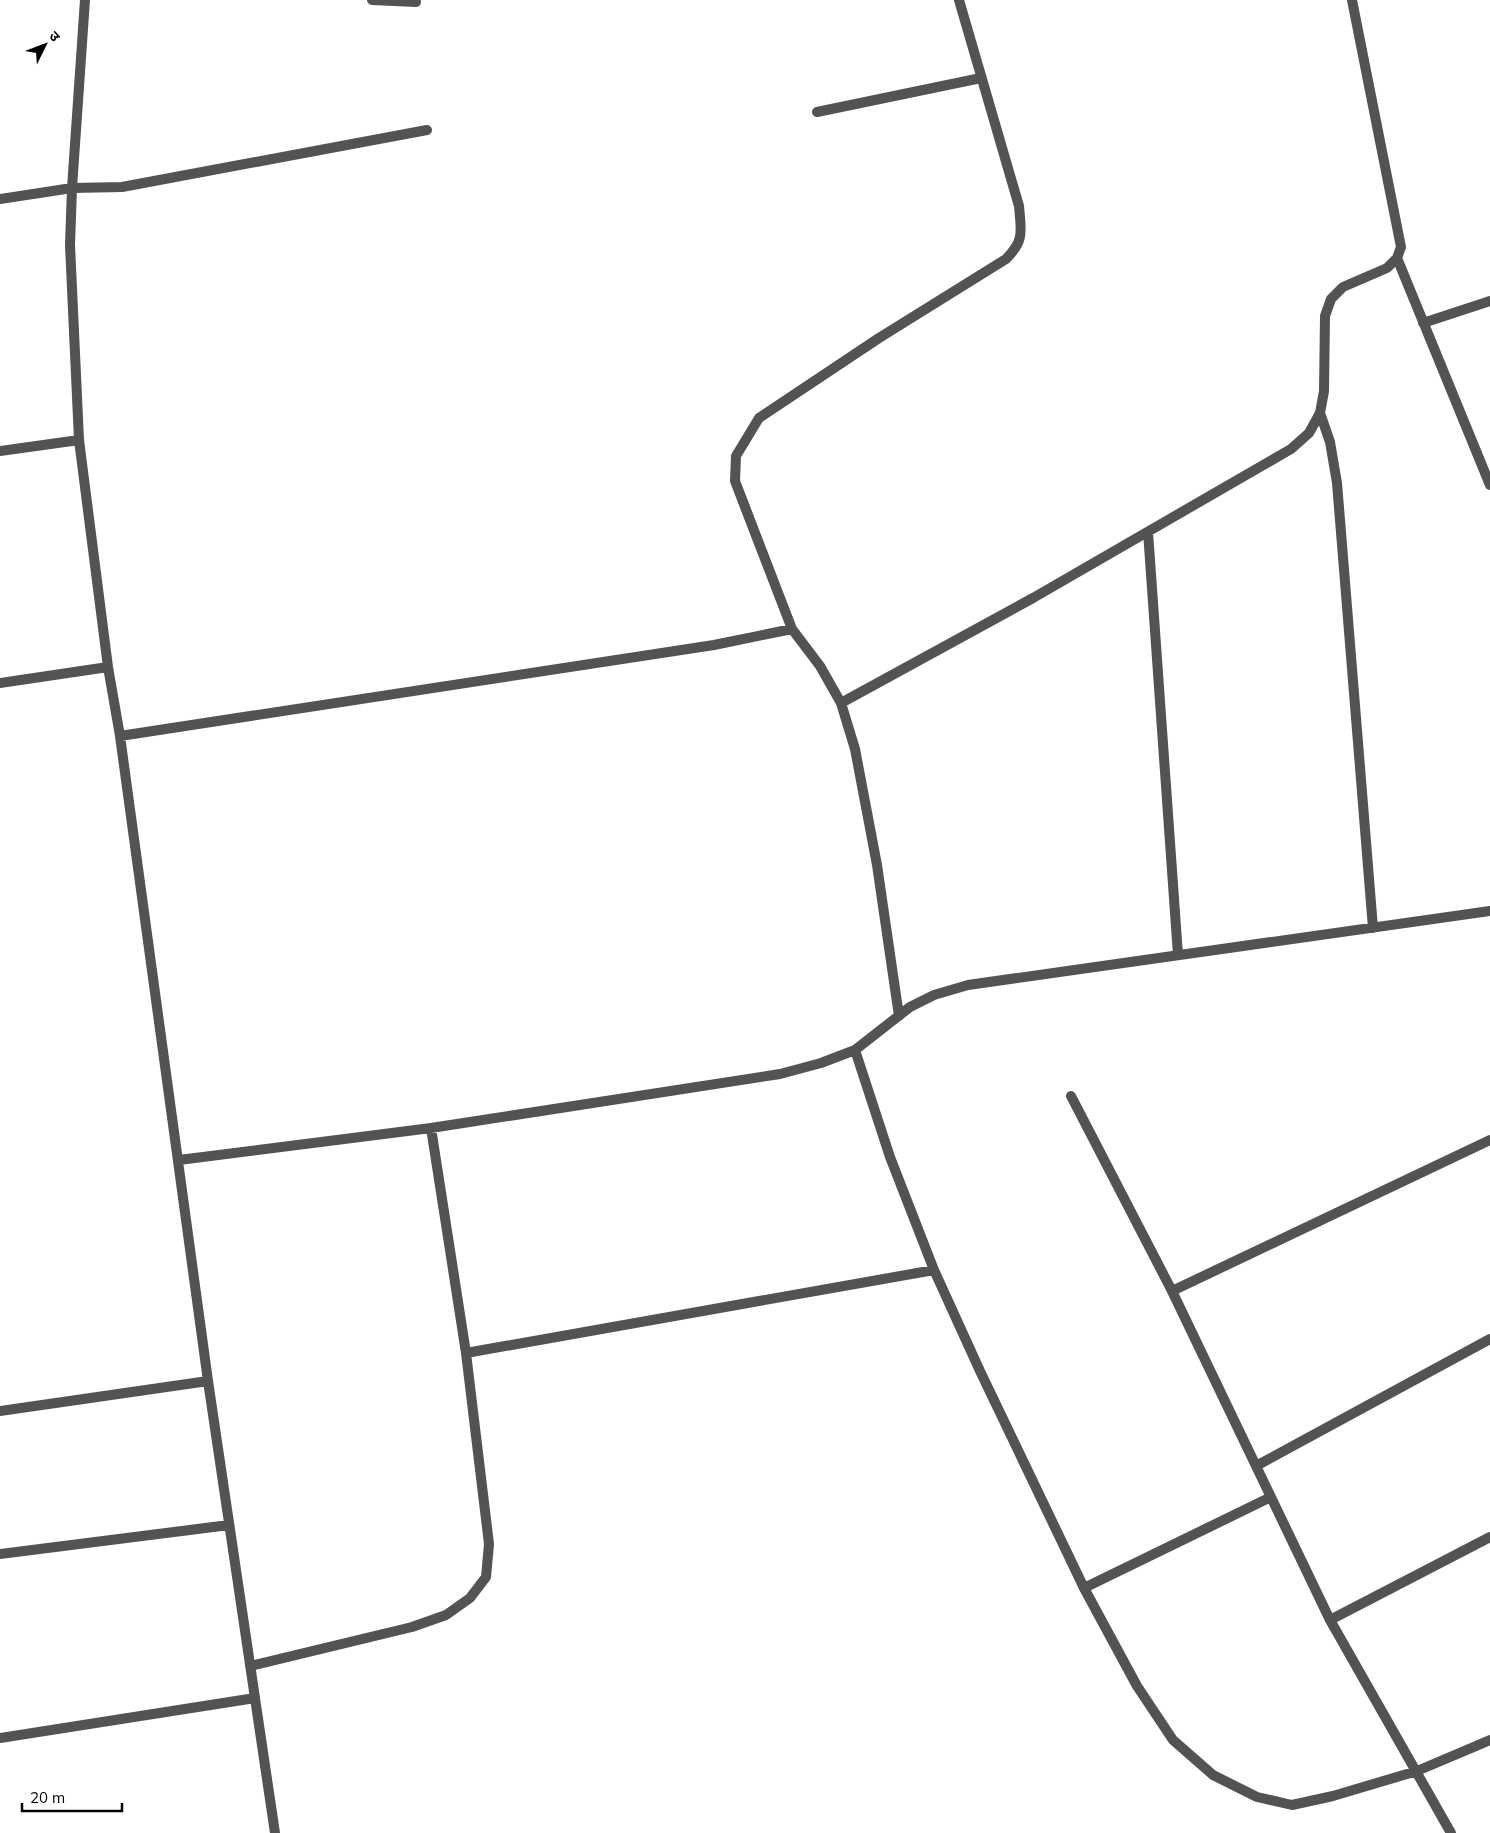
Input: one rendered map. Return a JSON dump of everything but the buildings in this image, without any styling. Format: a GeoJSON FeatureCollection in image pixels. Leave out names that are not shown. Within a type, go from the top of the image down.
{"type":"FeatureCollection","features":[{"type":"Feature","properties":{"kind":"street"},"geometry":{"type":"LineString","coordinates":[[85,0],[70,245],[79,440],[108,667],[120,736],[208,1381],[275,1833]]}},
{"type":"Feature","properties":{"kind":"street"},"geometry":{"type":"LineString","coordinates":[[372,0],[416,2]]}},
{"type":"Feature","properties":{"kind":"street"},"geometry":{"type":"LineString","coordinates":[[899,1016],[877,865],[855,749],[841,703],[820,666],[792,629],[735,481],[736,456],[760,418],[879,338],[1006,259],[1017,248],[1022,233],[1019,206],[958,0]]}},
{"type":"Feature","properties":{"kind":"street"},"geometry":{"type":"LineString","coordinates":[[841,703],[1033,598],[1148,532],[1290,449],[1309,433],[1320,413],[1324,391],[1325,316],[1331,299],[1342,286],[1387,268],[1398,258],[1401,247],[1352,0]]}},
{"type":"Feature","properties":{"kind":"street"},"geometry":{"type":"LineString","coordinates":[[817,112],[981,78]]}},
{"type":"Feature","properties":{"kind":"street"},"geometry":{"type":"LineString","coordinates":[[0,199],[72,188],[122,187],[427,130]]}},
{"type":"Feature","properties":{"kind":"street"},"geometry":{"type":"LineString","coordinates":[[1398,258],[1490,485]]}},
{"type":"Feature","properties":{"kind":"street"},"geometry":{"type":"LineString","coordinates":[[1423,323],[1490,301]]}},
{"type":"Feature","properties":{"kind":"street"},"geometry":{"type":"LineString","coordinates":[[1320,413],[1330,442],[1338,483],[1373,928]]}},
{"type":"Feature","properties":{"kind":"street"},"geometry":{"type":"LineString","coordinates":[[0,451],[79,440]]}},
{"type":"Feature","properties":{"kind":"street"},"geometry":{"type":"LineString","coordinates":[[1148,532],[1178,955]]}},
{"type":"Feature","properties":{"kind":"street"},"geometry":{"type":"LineString","coordinates":[[120,736],[714,645],[792,629]]}},
{"type":"Feature","properties":{"kind":"street"},"geometry":{"type":"LineString","coordinates":[[0,683],[108,667]]}},
{"type":"Feature","properties":{"kind":"street"},"geometry":{"type":"LineString","coordinates":[[179,1160],[431,1128],[780,1074],[821,1063],[855,1050],[910,1006],[934,995],[968,985],[1490,911]]}},
{"type":"Feature","properties":{"kind":"street"},"geometry":{"type":"LineString","coordinates":[[855,1050],[890,1157],[934,1270],[980,1371],[1084,1588],[1137,1686],[1173,1740],[1213,1775],[1257,1797],[1292,1804],[1333,1796],[1417,1771],[1490,1740]]}},
{"type":"Feature","properties":{"kind":"street"},"geometry":{"type":"LineString","coordinates":[[1072,1096],[1172,1291],[1330,1620],[1451,1833]]}},
{"type":"Feature","properties":{"kind":"street"},"geometry":{"type":"LineString","coordinates":[[250,1666],[412,1627],[446,1615],[470,1598],[486,1577],[490,1544],[466,1353],[431,1128]]}},
{"type":"Feature","properties":{"kind":"street"},"geometry":{"type":"LineString","coordinates":[[1172,1291],[1490,1140]]}},
{"type":"Feature","properties":{"kind":"street"},"geometry":{"type":"LineString","coordinates":[[466,1353],[934,1270]]}},
{"type":"Feature","properties":{"kind":"street"},"geometry":{"type":"LineString","coordinates":[[1256,1466],[1490,1339]]}},
{"type":"Feature","properties":{"kind":"street"},"geometry":{"type":"LineString","coordinates":[[0,1411],[208,1381]]}},
{"type":"Feature","properties":{"kind":"street"},"geometry":{"type":"LineString","coordinates":[[1084,1588],[1272,1497]]}},
{"type":"Feature","properties":{"kind":"street"},"geometry":{"type":"LineString","coordinates":[[0,1554],[229,1525]]}},
{"type":"Feature","properties":{"kind":"street"},"geometry":{"type":"LineString","coordinates":[[1330,1620],[1490,1537]]}},
{"type":"Feature","properties":{"kind":"street"},"geometry":{"type":"LineString","coordinates":[[0,1738],[255,1698]]}}]}
